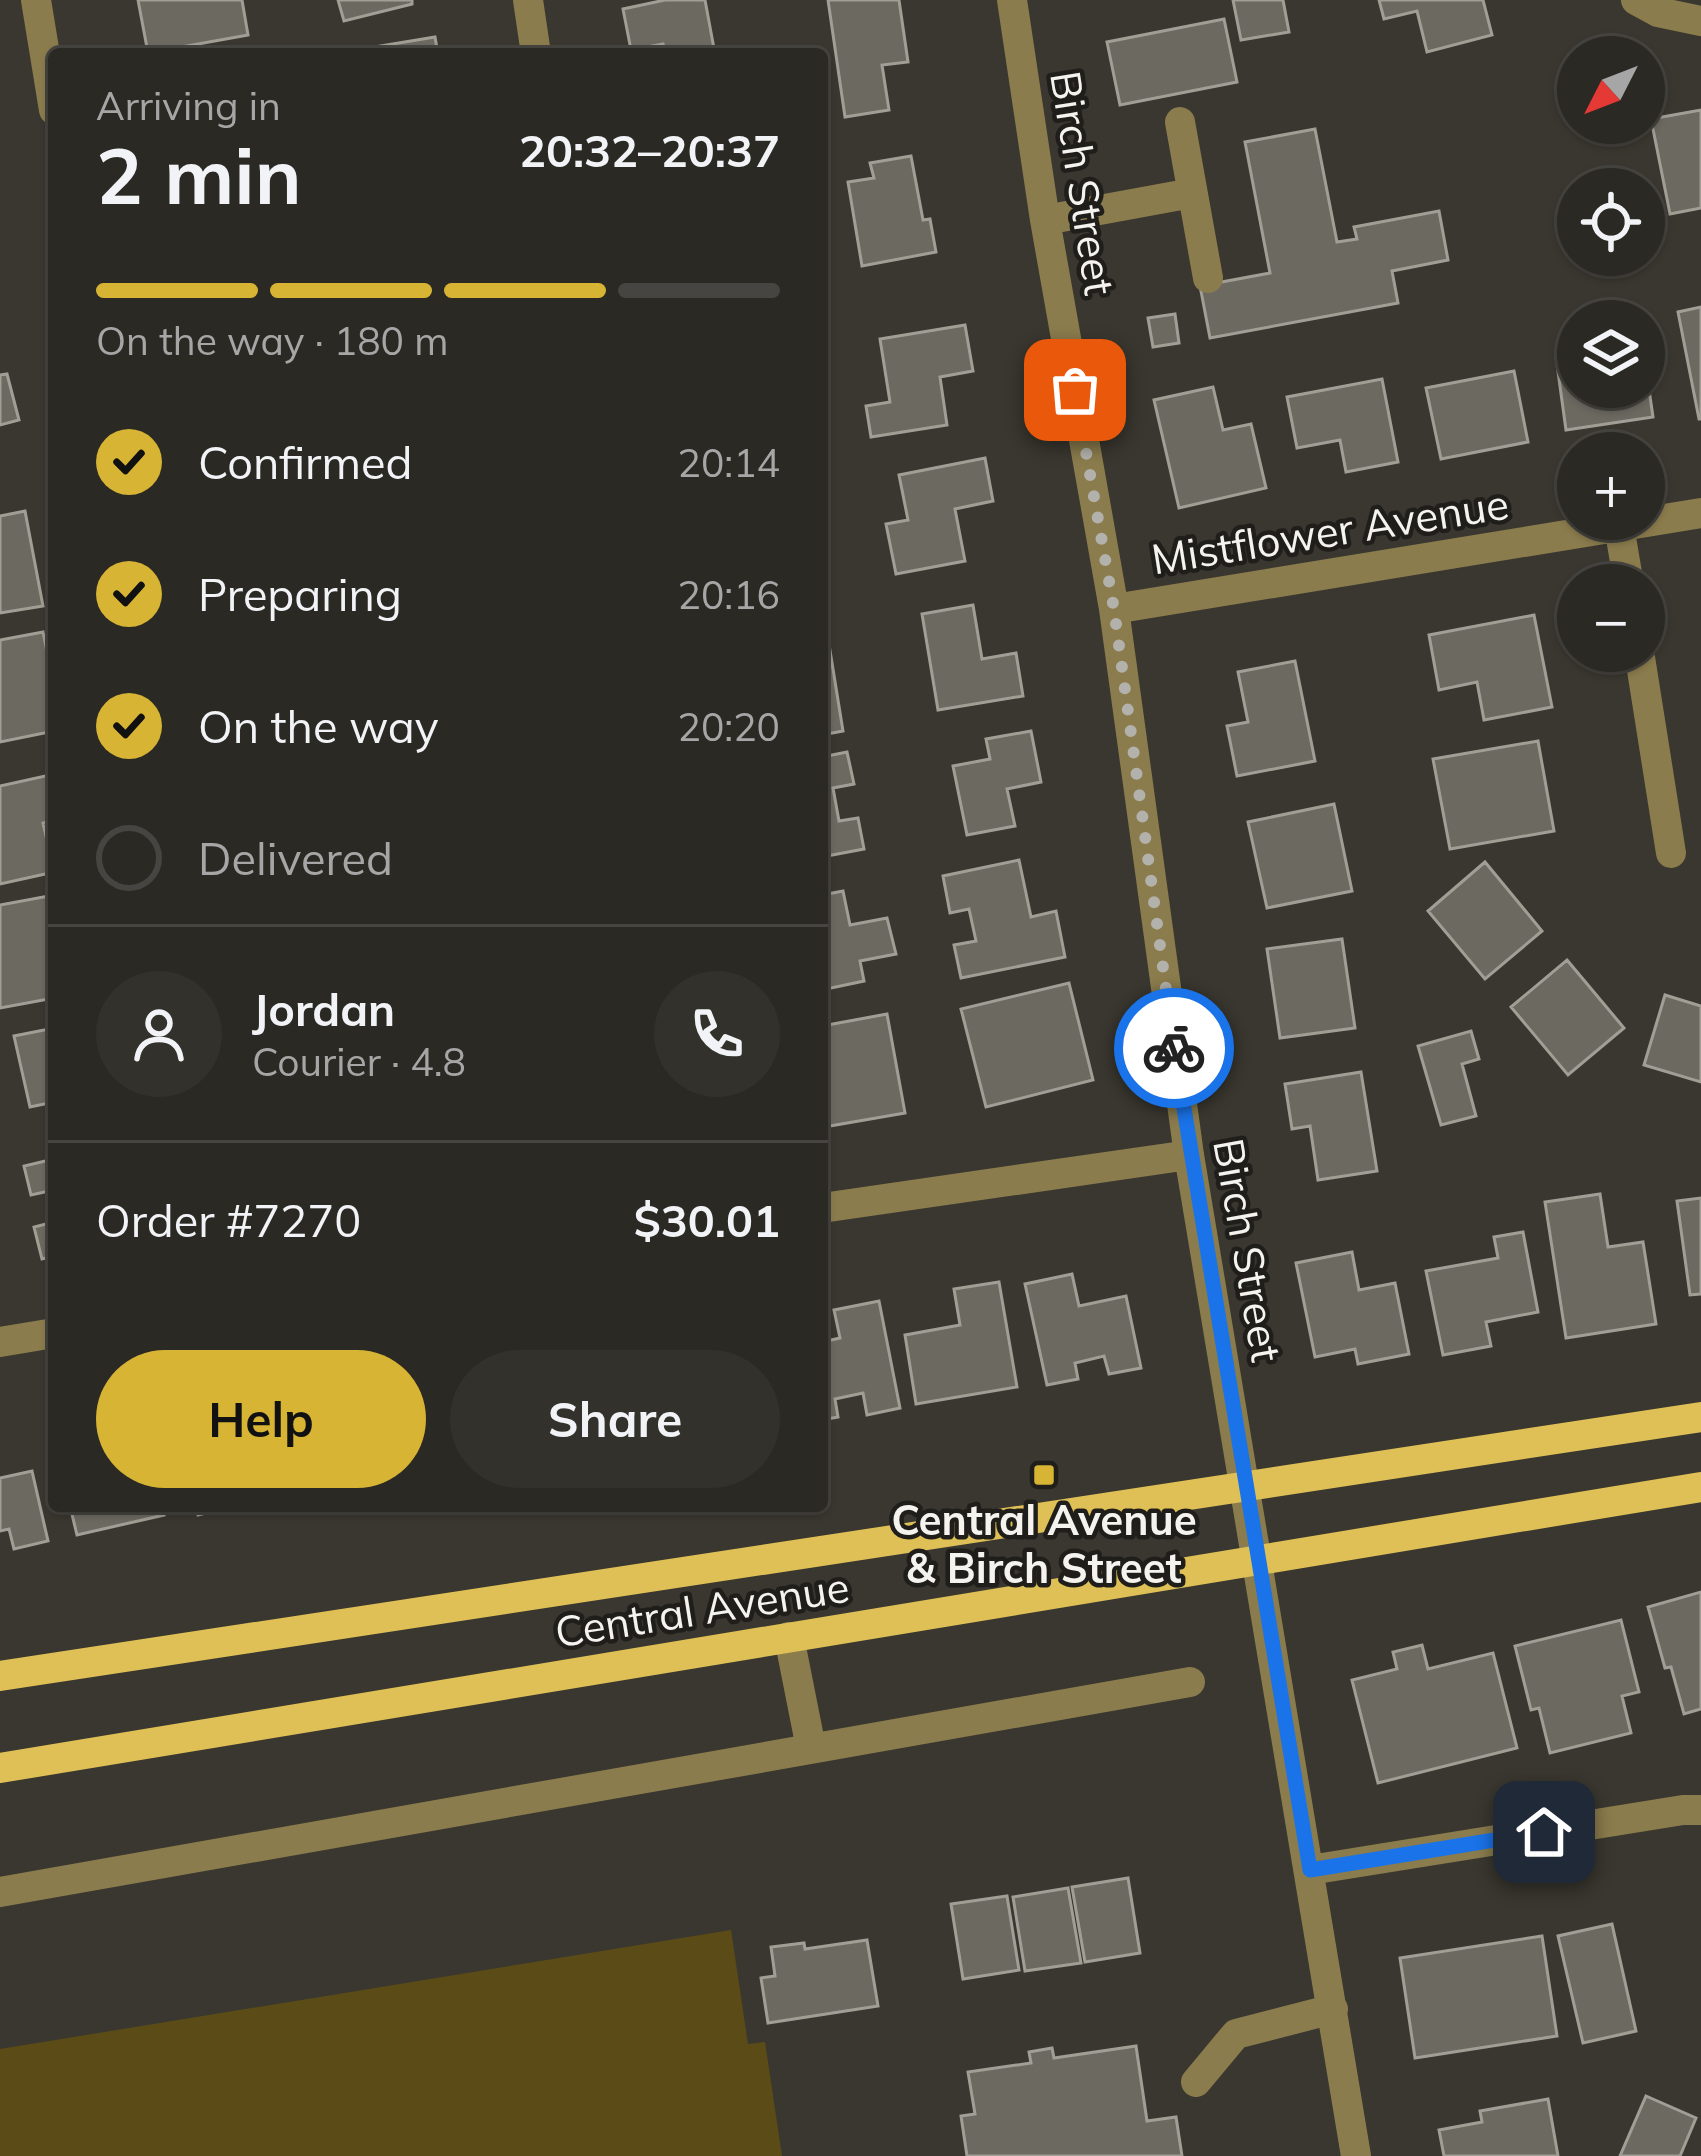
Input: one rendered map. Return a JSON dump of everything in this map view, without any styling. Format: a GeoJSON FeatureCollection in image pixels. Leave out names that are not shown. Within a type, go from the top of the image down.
{"type":"FeatureCollection","features":[{"type":"Feature","properties":{"kind":"main road","name":"Central Avenue"},"geometry":{"type":"LineString","coordinates":[[0,1676],[1701,1417]]}},
{"type":"Feature","properties":{"kind":"main road","name":"Central Avenue"},"geometry":{"type":"LineString","coordinates":[[0,1768],[1701,1487]]}},
{"type":"Feature","properties":{"kind":"street"},"geometry":{"type":"LineString","coordinates":[[36,0],[48,73]]}},
{"type":"Feature","properties":{"kind":"street"},"geometry":{"type":"LineString","coordinates":[[528,0],[535,48]]}},
{"type":"Feature","properties":{"kind":"street","name":"Birch Street"},"geometry":{"type":"LineString","coordinates":[[1012,0],[1045,220],[1114,609],[1189,1155],[1356,2156]]}},
{"type":"Feature","properties":{"kind":"street"},"geometry":{"type":"LineString","coordinates":[[1636,0],[1658,12],[1701,21]]}},
{"type":"Feature","properties":{"kind":"street"},"geometry":{"type":"LineString","coordinates":[[1180,122],[1208,278]]}},
{"type":"Feature","properties":{"kind":"street"},"geometry":{"type":"LineString","coordinates":[[1045,220],[1192,193]]}},
{"type":"Feature","properties":{"kind":"street","name":"Mistflower Avenue"},"geometry":{"type":"LineString","coordinates":[[1665,519],[1701,513]]}},
{"type":"Feature","properties":{"kind":"street","name":"Mistflower Avenue"},"geometry":{"type":"LineString","coordinates":[[1114,609],[1557,536]]}},
{"type":"Feature","properties":{"kind":"street"},"geometry":{"type":"LineString","coordinates":[[1642,672],[1671,853]]}},
{"type":"Feature","properties":{"kind":"street"},"geometry":{"type":"LineString","coordinates":[[828,1207],[1189,1155]]}},
{"type":"Feature","properties":{"kind":"street"},"geometry":{"type":"LineString","coordinates":[[0,1342],[48,1334]]}},
{"type":"Feature","properties":{"kind":"street"},"geometry":{"type":"LineString","coordinates":[[788,1637],[811,1748]]}},
{"type":"Feature","properties":{"kind":"street"},"geometry":{"type":"LineString","coordinates":[[0,1892],[1190,1682]]}},
{"type":"Feature","properties":{"kind":"street"},"geometry":{"type":"LineString","coordinates":[[1310,1870],[1701,1810]]}},
{"type":"Feature","properties":{"kind":"street"},"geometry":{"type":"LineString","coordinates":[[1196,2082],[1237,2034],[1333,2009]]}},
{"type":"Feature","properties":{"kind":"shaded area"},"geometry":{"type":"Polygon","coordinates":[[[731,1930],[748,2044],[765,2042],[782,2156],[0,2156],[0,2049],[731,1930]]]}},
{"type":"Feature","properties":{"kind":"building"},"geometry":{"type":"Polygon","coordinates":[[[138,0],[242,0],[248,35],[176,48],[147,48],[138,0]]]}},
{"type":"Feature","properties":{"kind":"building"},"geometry":{"type":"Polygon","coordinates":[[[338,0],[412,0],[412,4],[344,21],[338,0]]]}},
{"type":"Feature","properties":{"kind":"building"},"geometry":{"type":"Polygon","coordinates":[[[665,0],[705,0],[714,48],[664,48],[663,44],[631,48],[623,9],[665,0]]]}},
{"type":"Feature","properties":{"kind":"building"},"geometry":{"type":"Polygon","coordinates":[[[828,0],[899,0],[908,62],[882,65],[889,110],[845,117],[828,0]]]}},
{"type":"Feature","properties":{"kind":"building"},"geometry":{"type":"Polygon","coordinates":[[[1233,0],[1283,0],[1289,32],[1241,40],[1233,0]]]}},
{"type":"Feature","properties":{"kind":"building"},"geometry":{"type":"Polygon","coordinates":[[[1379,0],[1483,0],[1492,35],[1427,52],[1417,11],[1384,19],[1379,0]]]}},
{"type":"Feature","properties":{"kind":"building"},"geometry":{"type":"Polygon","coordinates":[[[1224,19],[1237,82],[1120,105],[1107,42],[1224,19]]]}},
{"type":"Feature","properties":{"kind":"building"},"geometry":{"type":"Polygon","coordinates":[[[435,37],[437,48],[368,48],[435,37]]]}},
{"type":"Feature","properties":{"kind":"building"},"geometry":{"type":"Polygon","coordinates":[[[1701,110],[1701,208],[1670,214],[1665,168],[1661,168],[1656,144],[1665,144],[1665,116],[1701,110]]]}},
{"type":"Feature","properties":{"kind":"building"},"geometry":{"type":"Polygon","coordinates":[[[1315,129],[1337,242],[1357,239],[1354,227],[1439,211],[1448,260],[1392,271],[1398,303],[1210,338],[1200,286],[1270,273],[1245,142],[1315,129]]]}},
{"type":"Feature","properties":{"kind":"building"},"geometry":{"type":"Polygon","coordinates":[[[911,156],[923,220],[930,219],[936,252],[862,266],[848,182],[874,178],[870,163],[911,156]]]}},
{"type":"Feature","properties":{"kind":"building"},"geometry":{"type":"Polygon","coordinates":[[[1701,307],[1701,419],[1699,419],[1678,312],[1701,307]]]}},
{"type":"Feature","properties":{"kind":"building"},"geometry":{"type":"Polygon","coordinates":[[[1175,314],[1179,343],[1153,347],[1148,318],[1175,314]]]}},
{"type":"Feature","properties":{"kind":"building"},"geometry":{"type":"Polygon","coordinates":[[[965,325],[973,371],[940,377],[947,425],[871,437],[866,406],[890,402],[880,339],[965,325]]]}},
{"type":"Feature","properties":{"kind":"building"},"geometry":{"type":"Polygon","coordinates":[[[1514,371],[1528,442],[1441,459],[1426,388],[1514,371]]]}},
{"type":"Feature","properties":{"kind":"building"},"geometry":{"type":"Polygon","coordinates":[[[7,374],[19,420],[0,425],[0,375],[7,374]]]}},
{"type":"Feature","properties":{"kind":"building"},"geometry":{"type":"Polygon","coordinates":[[[1382,379],[1398,462],[1346,472],[1340,440],[1297,448],[1287,397],[1382,379]]]}},
{"type":"Feature","properties":{"kind":"building"},"geometry":{"type":"Polygon","coordinates":[[[1213,387],[1223,430],[1251,424],[1266,488],[1179,508],[1154,400],[1213,387]]]}},
{"type":"Feature","properties":{"kind":"building"},"geometry":{"type":"Polygon","coordinates":[[[1563,408],[1652,408],[1653,417],[1566,430],[1563,408]]]}},
{"type":"Feature","properties":{"kind":"building"},"geometry":{"type":"Polygon","coordinates":[[[985,458],[993,501],[955,509],[965,561],[896,574],[886,524],[908,520],[899,475],[985,458]]]}},
{"type":"Feature","properties":{"kind":"building"},"geometry":{"type":"Polygon","coordinates":[[[25,511],[43,606],[0,613],[0,516],[25,511]]]}},
{"type":"Feature","properties":{"kind":"building"},"geometry":{"type":"Polygon","coordinates":[[[973,605],[982,659],[1016,653],[1023,696],[938,710],[922,614],[973,605]]]}},
{"type":"Feature","properties":{"kind":"building"},"geometry":{"type":"Polygon","coordinates":[[[1534,615],[1552,707],[1484,720],[1477,682],[1439,690],[1429,635],[1534,615]]]}},
{"type":"Feature","properties":{"kind":"building"},"geometry":{"type":"Polygon","coordinates":[[[43,632],[48,657],[48,732],[0,742],[0,640],[43,632]]]}},
{"type":"Feature","properties":{"kind":"building"},"geometry":{"type":"Polygon","coordinates":[[[828,638],[843,731],[828,734],[828,638]]]}},
{"type":"Feature","properties":{"kind":"building"},"geometry":{"type":"Polygon","coordinates":[[[1295,661],[1315,761],[1237,776],[1227,726],[1248,722],[1238,672],[1295,661]]]}},
{"type":"Feature","properties":{"kind":"building"},"geometry":{"type":"Polygon","coordinates":[[[1031,731],[1041,782],[1007,789],[1015,826],[967,835],[953,766],[990,759],[986,739],[1031,731]]]}},
{"type":"Feature","properties":{"kind":"building"},"geometry":{"type":"Polygon","coordinates":[[[1538,741],[1554,831],[1450,849],[1433,759],[1538,741]]]}},
{"type":"Feature","properties":{"kind":"building"},"geometry":{"type":"Polygon","coordinates":[[[847,752],[854,784],[833,788],[839,821],[858,818],[864,849],[828,856],[828,756],[847,752]]]}},
{"type":"Feature","properties":{"kind":"building"},"geometry":{"type":"Polygon","coordinates":[[[48,775],[48,822],[43,823],[48,873],[0,884],[0,786],[48,775]]]}},
{"type":"Feature","properties":{"kind":"building"},"geometry":{"type":"Polygon","coordinates":[[[1334,804],[1352,891],[1267,908],[1248,822],[1334,804]]]}},
{"type":"Feature","properties":{"kind":"building"},"geometry":{"type":"Polygon","coordinates":[[[1019,860],[1031,917],[1056,911],[1065,957],[961,978],[954,945],[976,941],[969,909],[950,913],[943,876],[1019,860]]]}},
{"type":"Feature","properties":{"kind":"building"},"geometry":{"type":"Polygon","coordinates":[[[1485,862],[1542,931],[1485,979],[1428,911],[1485,862]]]}},
{"type":"Feature","properties":{"kind":"building"},"geometry":{"type":"Polygon","coordinates":[[[843,891],[850,925],[887,918],[896,954],[860,961],[864,981],[828,989],[828,894],[843,891]]]}},
{"type":"Feature","properties":{"kind":"building"},"geometry":{"type":"Polygon","coordinates":[[[48,896],[48,999],[0,1008],[0,905],[48,896]]]}},
{"type":"Feature","properties":{"kind":"building"},"geometry":{"type":"Polygon","coordinates":[[[1342,939],[1355,1028],[1280,1038],[1267,949],[1342,939]]]}},
{"type":"Feature","properties":{"kind":"building"},"geometry":{"type":"Polygon","coordinates":[[[1567,960],[1624,1028],[1568,1075],[1511,1007],[1567,960]]]}},
{"type":"Feature","properties":{"kind":"building"},"geometry":{"type":"Polygon","coordinates":[[[1069,983],[1093,1080],[986,1107],[961,1009],[1069,983]]]}},
{"type":"Feature","properties":{"kind":"building"},"geometry":{"type":"Polygon","coordinates":[[[1665,995],[1701,1006],[1701,1082],[1644,1065],[1665,995]]]}},
{"type":"Feature","properties":{"kind":"building"},"geometry":{"type":"Polygon","coordinates":[[[887,1014],[905,1113],[830,1126],[828,1025],[887,1014]]]}},
{"type":"Feature","properties":{"kind":"building"},"geometry":{"type":"Polygon","coordinates":[[[48,1029],[48,1103],[30,1107],[14,1036],[48,1029]]]}},
{"type":"Feature","properties":{"kind":"building"},"geometry":{"type":"Polygon","coordinates":[[[1471,1031],[1479,1059],[1462,1064],[1476,1116],[1441,1125],[1418,1046],[1471,1031]]]}},
{"type":"Feature","properties":{"kind":"building"},"geometry":{"type":"Polygon","coordinates":[[[1361,1072],[1377,1171],[1318,1180],[1310,1126],[1292,1129],[1285,1084],[1361,1072]]]}},
{"type":"Feature","properties":{"kind":"building"},"geometry":{"type":"Polygon","coordinates":[[[48,1160],[48,1191],[31,1195],[24,1166],[48,1160]]]}},
{"type":"Feature","properties":{"kind":"building"},"geometry":{"type":"Polygon","coordinates":[[[1600,1194],[1608,1247],[1643,1242],[1656,1324],[1566,1338],[1545,1202],[1600,1194]]]}},
{"type":"Feature","properties":{"kind":"building"},"geometry":{"type":"Polygon","coordinates":[[[1701,1198],[1701,1294],[1690,1295],[1677,1201],[1701,1198]]]}},
{"type":"Feature","properties":{"kind":"building"},"geometry":{"type":"Polygon","coordinates":[[[48,1224],[48,1258],[42,1259],[34,1227],[48,1224]]]}},
{"type":"Feature","properties":{"kind":"building"},"geometry":{"type":"Polygon","coordinates":[[[1523,1232],[1538,1312],[1486,1322],[1491,1346],[1443,1355],[1426,1271],[1498,1258],[1494,1237],[1523,1232]]]}},
{"type":"Feature","properties":{"kind":"building"},"geometry":{"type":"Polygon","coordinates":[[[1352,1252],[1359,1290],[1395,1283],[1409,1354],[1358,1364],[1355,1349],[1315,1357],[1296,1263],[1352,1252]]]}},
{"type":"Feature","properties":{"kind":"building"},"geometry":{"type":"Polygon","coordinates":[[[1072,1274],[1079,1306],[1126,1296],[1141,1368],[1109,1374],[1104,1356],[1075,1363],[1078,1379],[1047,1385],[1025,1284],[1072,1274]]]}},
{"type":"Feature","properties":{"kind":"building"},"geometry":{"type":"Polygon","coordinates":[[[999,1282],[1017,1387],[916,1404],[905,1335],[960,1325],[954,1289],[999,1282]]]}},
{"type":"Feature","properties":{"kind":"building"},"geometry":{"type":"Polygon","coordinates":[[[879,1301],[900,1408],[867,1415],[863,1393],[835,1399],[838,1417],[828,1419],[828,1341],[840,1338],[834,1310],[879,1301]]]}},
{"type":"Feature","properties":{"kind":"building"},"geometry":{"type":"Polygon","coordinates":[[[32,1471],[48,1541],[14,1549],[9,1529],[0,1531],[0,1478],[32,1471]]]}},
{"type":"Feature","properties":{"kind":"building"},"geometry":{"type":"Polygon","coordinates":[[[71,1512],[163,1512],[164,1515],[77,1535],[71,1512]]]}},
{"type":"Feature","properties":{"kind":"building"},"geometry":{"type":"Polygon","coordinates":[[[1701,1592],[1701,1709],[1684,1714],[1648,1607],[1701,1592]]]}},
{"type":"Feature","properties":{"kind":"building"},"geometry":{"type":"Polygon","coordinates":[[[1621,1620],[1639,1692],[1622,1696],[1631,1733],[1550,1753],[1539,1708],[1531,1710],[1515,1646],[1621,1620]]]}},
{"type":"Feature","properties":{"kind":"building"},"geometry":{"type":"Polygon","coordinates":[[[1422,1645],[1428,1669],[1493,1653],[1517,1748],[1378,1783],[1352,1680],[1397,1669],[1393,1652],[1422,1645]]]}},
{"type":"Feature","properties":{"kind":"building"},"geometry":{"type":"Polygon","coordinates":[[[1128,1878],[1140,1953],[1085,1962],[1072,1887],[1128,1878]]]}},
{"type":"Feature","properties":{"kind":"building"},"geometry":{"type":"Polygon","coordinates":[[[1068,1888],[1081,1963],[1025,1971],[1013,1897],[1068,1888]]]}},
{"type":"Feature","properties":{"kind":"building"},"geometry":{"type":"Polygon","coordinates":[[[1007,1896],[1019,1970],[963,1979],[951,1904],[1007,1896]]]}},
{"type":"Feature","properties":{"kind":"building"},"geometry":{"type":"Polygon","coordinates":[[[1612,1924],[1636,2031],[1583,2043],[1558,1936],[1612,1924]]]}},
{"type":"Feature","properties":{"kind":"building"},"geometry":{"type":"Polygon","coordinates":[[[1542,1936],[1557,2036],[1415,2058],[1400,1958],[1542,1936]]]}},
{"type":"Feature","properties":{"kind":"building"},"geometry":{"type":"Polygon","coordinates":[[[867,1940],[878,2006],[768,2023],[761,1978],[775,1976],[771,1947],[804,1943],[805,1949],[867,1940]]]}},
{"type":"Feature","properties":{"kind":"building"},"geometry":{"type":"Polygon","coordinates":[[[1136,2046],[1147,2121],[1176,2117],[1182,2156],[967,2156],[961,2116],[975,2114],[968,2072],[1031,2063],[1029,2052],[1052,2048],[1054,2058],[1136,2046]]]}},
{"type":"Feature","properties":{"kind":"building"},"geometry":{"type":"Polygon","coordinates":[[[1646,2096],[1696,2118],[1680,2156],[1620,2156],[1646,2096]]]}},
{"type":"Feature","properties":{"kind":"building"},"geometry":{"type":"Polygon","coordinates":[[[1548,2099],[1558,2156],[1444,2156],[1439,2130],[1482,2122],[1480,2111],[1548,2099]]]}},
{"type":"Feature","properties":{"kind":"way so far"},"geometry":{"type":"LineString","coordinates":[[1075,390],[1114,609],[1174,1048]]}},
{"type":"Feature","properties":{"kind":"place","name":"Central Avenue & Birch Street"},"geometry":{"type":"Point","coordinates":[1044,1475]}},
{"type":"Feature","properties":{"kind":"route"},"geometry":{"type":"LineString","coordinates":[[1174,1048],[1310,1870],[1544,1832]]}}]}
